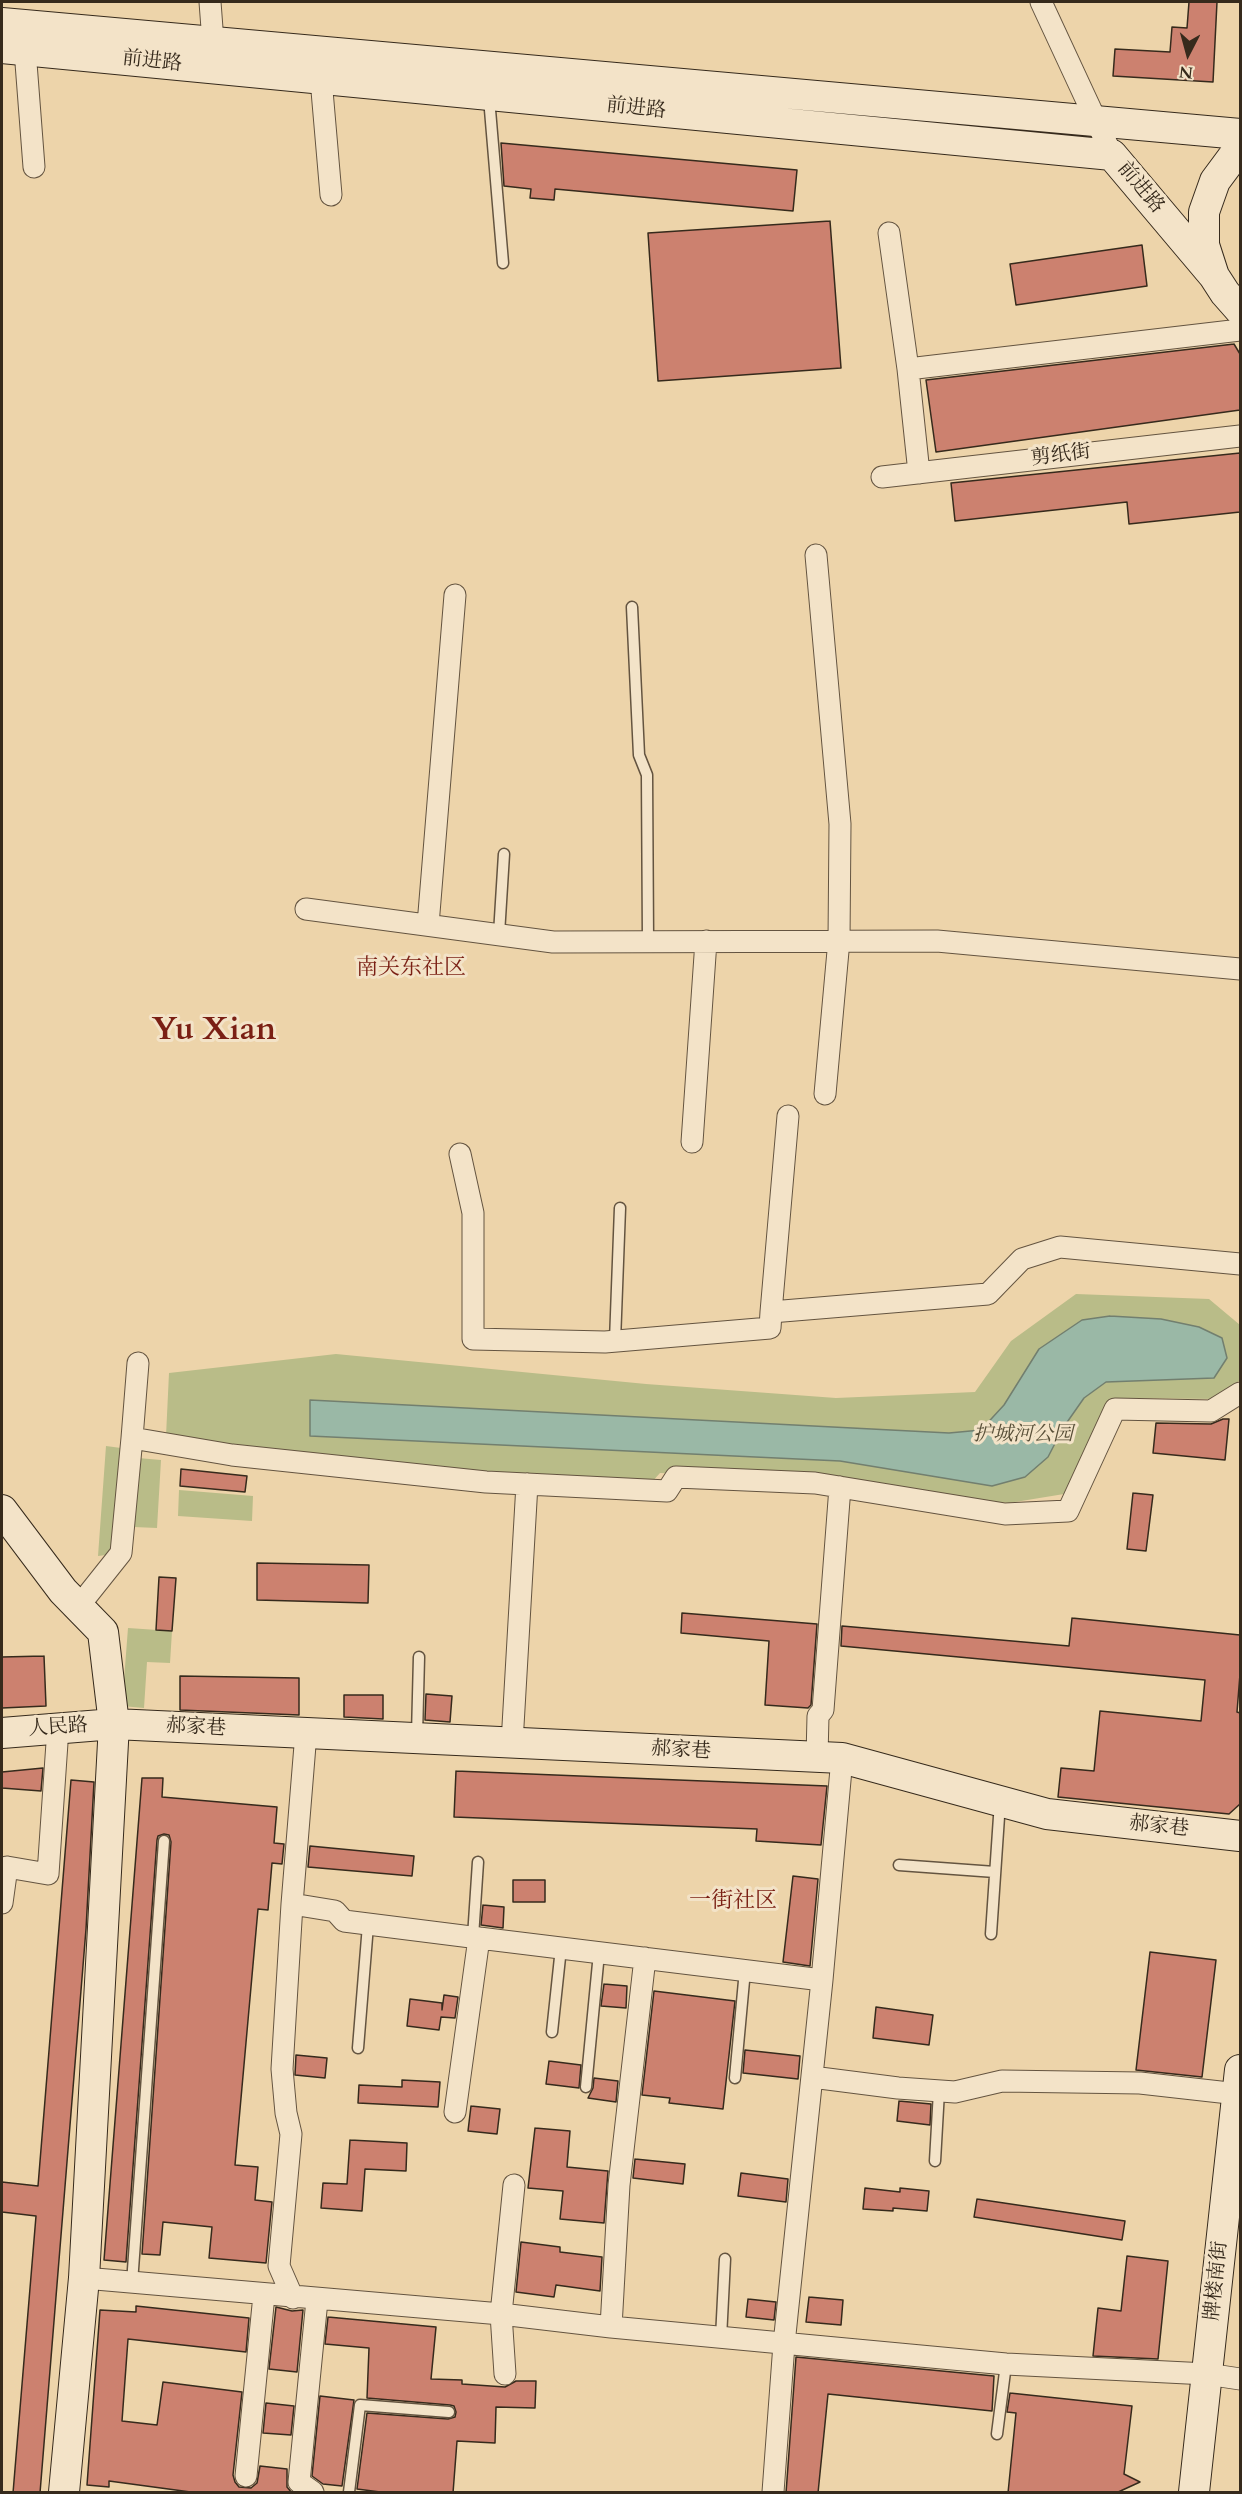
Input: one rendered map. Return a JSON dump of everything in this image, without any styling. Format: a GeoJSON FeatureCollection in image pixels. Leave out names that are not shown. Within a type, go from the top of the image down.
{"type":"FeatureCollection","features":[{"type":"Feature","properties":{"kind":"main road","name":"前进路"},"geometry":{"type":"LineString","coordinates":[[2,23],[214,55],[321,79],[1113,155],[1214,276]]}},
{"type":"Feature","properties":{"kind":"main road","name":"前进路"},"geometry":{"type":"LineString","coordinates":[[13,49],[214,55],[1098,121],[1240,134]]}},
{"type":"Feature","properties":{"kind":"main road"},"geometry":{"type":"LineString","coordinates":[[1240,150],[1234,154],[1215,181],[1204,212],[1204,245],[1214,276],[1240,314]]}},
{"type":"Feature","properties":{"kind":"main road"},"geometry":{"type":"LineString","coordinates":[[2,1510],[63,1591],[103,1632],[114,1724],[84,2278],[64,2493]]}},
{"type":"Feature","properties":{"kind":"main road","name":"郝家巷"},"geometry":{"type":"LineString","coordinates":[[114,1724],[829,1758],[1047,1814],[1240,1836]]}},
{"type":"Feature","properties":{"kind":"main road","name":"人民路"},"geometry":{"type":"LineString","coordinates":[[2,1732],[114,1724]]}},
{"type":"Feature","properties":{"kind":"main road","name":"牌楼南街"},"geometry":{"type":"LineString","coordinates":[[1194,2493],[1239,2082]]}},
{"type":"Feature","properties":{"kind":"street"},"geometry":{"type":"LineString","coordinates":[[210,2],[214,55]]}},
{"type":"Feature","properties":{"kind":"street"},"geometry":{"type":"LineString","coordinates":[[1041,2],[1113,155]]}},
{"type":"Feature","properties":{"kind":"street"},"geometry":{"type":"LineString","coordinates":[[13,49],[34,167]]}},
{"type":"Feature","properties":{"kind":"street"},"geometry":{"type":"LineString","coordinates":[[321,79],[331,195]]}},
{"type":"Feature","properties":{"kind":"street"},"geometry":{"type":"LineString","coordinates":[[889,233],[908,369],[919,472]]}},
{"type":"Feature","properties":{"kind":"street"},"geometry":{"type":"LineString","coordinates":[[908,369],[1240,314]]}},
{"type":"Feature","properties":{"kind":"street","name":"剪纸街"},"geometry":{"type":"LineString","coordinates":[[882,477],[1240,436]]}},
{"type":"Feature","properties":{"kind":"street"},"geometry":{"type":"LineString","coordinates":[[816,555],[840,824],[839,940],[825,1094]]}},
{"type":"Feature","properties":{"kind":"street"},"geometry":{"type":"LineString","coordinates":[[428,925],[455,595]]}},
{"type":"Feature","properties":{"kind":"street"},"geometry":{"type":"LineString","coordinates":[[306,909],[553,942],[937,941],[1240,969]]}},
{"type":"Feature","properties":{"kind":"street"},"geometry":{"type":"LineString","coordinates":[[692,1142],[706,941]]}},
{"type":"Feature","properties":{"kind":"street"},"geometry":{"type":"LineString","coordinates":[[460,1154],[473,1213],[473,1339],[615,1341],[770,1328],[788,1116]]}},
{"type":"Feature","properties":{"kind":"street"},"geometry":{"type":"LineString","coordinates":[[771,1312],[987,1294],[1022,1259],[1060,1247],[1240,1264]]}},
{"type":"Feature","properties":{"kind":"street"},"geometry":{"type":"LineString","coordinates":[[78,1607],[121,1553],[138,1362]]}},
{"type":"Feature","properties":{"kind":"street"},"geometry":{"type":"LineString","coordinates":[[132,1438],[232,1455],[527,1484],[667,1491],[676,1477],[815,1483],[1005,1514],[1068,1511],[1115,1409],[1211,1411],[1240,1393]]}},
{"type":"Feature","properties":{"kind":"street"},"geometry":{"type":"LineString","coordinates":[[512,1743],[527,1484]]}},
{"type":"Feature","properties":{"kind":"street"},"geometry":{"type":"LineString","coordinates":[[773,2493],[784,2344],[822,1980],[829,1758],[818,1716],[823,1710],[840,1487]]}},
{"type":"Feature","properties":{"kind":"street"},"geometry":{"type":"LineString","coordinates":[[2,1903],[7,1867],[48,1874],[58,1728]]}},
{"type":"Feature","properties":{"kind":"street"},"geometry":{"type":"LineString","coordinates":[[294,2298],[279,2266],[291,2134],[285,2113],[282,2069],[306,1733]]}},
{"type":"Feature","properties":{"kind":"street"},"geometry":{"type":"LineString","coordinates":[[292,1904],[335,1911],[344,1921],[822,1980]]}},
{"type":"Feature","properties":{"kind":"street"},"geometry":{"type":"LineString","coordinates":[[454,2112],[476,1938]]}},
{"type":"Feature","properties":{"kind":"street"},"geometry":{"type":"LineString","coordinates":[[612,2327],[619,2185],[645,1958]]}},
{"type":"Feature","properties":{"kind":"street"},"geometry":{"type":"LineString","coordinates":[[812,2077],[898,2088],[955,2092],[1002,2081],[1140,2084],[1239,2082]]}},
{"type":"Feature","properties":{"kind":"street"},"geometry":{"type":"LineString","coordinates":[[505,2374],[501,2314],[514,2185]]}},
{"type":"Feature","properties":{"kind":"street"},"geometry":{"type":"LineString","coordinates":[[84,2278],[317,2300],[501,2314],[721,2338],[1006,2364],[1207,2374],[1240,2379]]}},
{"type":"Feature","properties":{"kind":"street"},"geometry":{"type":"LineString","coordinates":[[246,2476],[264,2295]]}},
{"type":"Feature","properties":{"kind":"street"},"geometry":{"type":"LineString","coordinates":[[317,2300],[299,2482],[313,2492],[323,2493]]}},
{"type":"Feature","properties":{"kind":"lane"},"geometry":{"type":"LineString","coordinates":[[489,95],[503,263]]}},
{"type":"Feature","properties":{"kind":"lane"},"geometry":{"type":"LineString","coordinates":[[632,607],[639,754],[648,775],[648,941]]}},
{"type":"Feature","properties":{"kind":"lane"},"geometry":{"type":"LineString","coordinates":[[499,934],[504,854]]}},
{"type":"Feature","properties":{"kind":"lane"},"geometry":{"type":"LineString","coordinates":[[615,1341],[620,1208]]}},
{"type":"Feature","properties":{"kind":"lane"},"geometry":{"type":"LineString","coordinates":[[417,1738],[419,1657]]}},
{"type":"Feature","properties":{"kind":"lane"},"geometry":{"type":"LineString","coordinates":[[991,1934],[1000,1802]]}},
{"type":"Feature","properties":{"kind":"lane"},"geometry":{"type":"LineString","coordinates":[[132,2283],[165,1841]]}},
{"type":"Feature","properties":{"kind":"lane"},"geometry":{"type":"LineString","coordinates":[[476,1938],[478,1862]]}},
{"type":"Feature","properties":{"kind":"lane"},"geometry":{"type":"LineString","coordinates":[[899,1865],[995,1872]]}},
{"type":"Feature","properties":{"kind":"lane"},"geometry":{"type":"LineString","coordinates":[[358,2048],[368,1924]]}},
{"type":"Feature","properties":{"kind":"lane"},"geometry":{"type":"LineString","coordinates":[[552,2032],[561,1948]]}},
{"type":"Feature","properties":{"kind":"lane"},"geometry":{"type":"LineString","coordinates":[[586,2087],[599,1953]]}},
{"type":"Feature","properties":{"kind":"lane"},"geometry":{"type":"LineString","coordinates":[[735,2078],[745,1970]]}},
{"type":"Feature","properties":{"kind":"lane"},"geometry":{"type":"LineString","coordinates":[[935,2161],[939,2091]]}},
{"type":"Feature","properties":{"kind":"lane"},"geometry":{"type":"LineString","coordinates":[[721,2338],[725,2259]]}},
{"type":"Feature","properties":{"kind":"lane"},"geometry":{"type":"LineString","coordinates":[[997,2434],[1006,2364]]}},
{"type":"Feature","properties":{"kind":"lane"},"geometry":{"type":"LineString","coordinates":[[349,2493],[360,2404],[449,2412]]}},
{"type":"Feature","properties":{"kind":"green space","name":"护城河公园"},"geometry":{"type":"Polygon","coordinates":[[[1076,1294],[1209,1299],[1240,1325],[1240,1380],[1216,1399],[1118,1398],[1064,1494],[1009,1503],[959,1499],[834,1480],[660,1473],[651,1483],[459,1472],[231,1447],[166,1436],[169,1373],[336,1354],[646,1384],[836,1398],[975,1392],[1011,1341],[1076,1294]]]}},
{"type":"Feature","properties":{"kind":"green space"},"geometry":{"type":"Polygon","coordinates":[[[106,1446],[121,1448],[114,1554],[98,1556],[106,1446]]]}},
{"type":"Feature","properties":{"kind":"green space"},"geometry":{"type":"Polygon","coordinates":[[[138,1458],[161,1460],[157,1528],[134,1527],[138,1458]]]}},
{"type":"Feature","properties":{"kind":"green space"},"geometry":{"type":"Polygon","coordinates":[[[179,1490],[253,1496],[252,1521],[178,1516],[179,1490]]]}},
{"type":"Feature","properties":{"kind":"green space"},"geometry":{"type":"Polygon","coordinates":[[[128,1628],[172,1631],[170,1663],[147,1662],[144,1708],[122,1706],[128,1628]]]}},
{"type":"Feature","properties":{"kind":"shaded area"},"geometry":{"type":"Polygon","coordinates":[[[1110,1316],[1161,1319],[1199,1327],[1222,1338],[1227,1358],[1214,1378],[1106,1382],[1084,1398],[1063,1428],[1048,1457],[1025,1477],[992,1486],[840,1461],[310,1436],[310,1400],[949,1433],[981,1430],[1004,1405],[1039,1349],[1082,1320],[1110,1316]]]}},
{"type":"Feature","properties":{"kind":"building"},"geometry":{"type":"Polygon","coordinates":[[[1189,2],[1217,2],[1213,82],[1113,76],[1115,49],[1170,52],[1172,27],[1187,28],[1189,2]]]}},
{"type":"Feature","properties":{"kind":"building"},"geometry":{"type":"Polygon","coordinates":[[[501,143],[797,170],[793,211],[555,189],[554,200],[530,198],[531,189],[504,186],[501,143]]]}},
{"type":"Feature","properties":{"kind":"building"},"geometry":{"type":"Polygon","coordinates":[[[830,221],[841,368],[658,381],[648,233],[830,221]]]}},
{"type":"Feature","properties":{"kind":"building"},"geometry":{"type":"Polygon","coordinates":[[[1142,245],[1147,286],[1016,305],[1010,264],[1142,245]]]}},
{"type":"Feature","properties":{"kind":"building"},"geometry":{"type":"Polygon","coordinates":[[[1234,344],[1240,354],[1240,410],[936,452],[926,380],[1234,344]]]}},
{"type":"Feature","properties":{"kind":"building"},"geometry":{"type":"Polygon","coordinates":[[[1240,453],[1240,512],[1129,524],[1127,502],[955,521],[951,483],[1240,453]]]}},
{"type":"Feature","properties":{"kind":"building"},"geometry":{"type":"Polygon","coordinates":[[[1229,1419],[1225,1460],[1153,1453],[1156,1423],[1211,1424],[1229,1419]]]}},
{"type":"Feature","properties":{"kind":"building"},"geometry":{"type":"Polygon","coordinates":[[[181,1469],[247,1476],[245,1492],[180,1486],[181,1469]]]}},
{"type":"Feature","properties":{"kind":"building"},"geometry":{"type":"Polygon","coordinates":[[[1133,1493],[1153,1495],[1146,1551],[1127,1549],[1133,1493]]]}},
{"type":"Feature","properties":{"kind":"building"},"geometry":{"type":"Polygon","coordinates":[[[257,1563],[369,1565],[368,1603],[257,1600],[257,1563]]]}},
{"type":"Feature","properties":{"kind":"building"},"geometry":{"type":"Polygon","coordinates":[[[159,1577],[176,1578],[172,1631],[156,1630],[159,1577]]]}},
{"type":"Feature","properties":{"kind":"building"},"geometry":{"type":"Polygon","coordinates":[[[682,1613],[817,1624],[811,1705],[808,1708],[765,1705],[769,1641],[681,1633],[682,1613]]]}},
{"type":"Feature","properties":{"kind":"building"},"geometry":{"type":"Polygon","coordinates":[[[1072,1618],[1240,1635],[1237,1712],[1240,1713],[1240,1804],[1229,1814],[1058,1797],[1061,1768],[1094,1771],[1100,1711],[1201,1721],[1205,1680],[841,1646],[842,1626],[1069,1646],[1072,1618]]]}},
{"type":"Feature","properties":{"kind":"building"},"geometry":{"type":"Polygon","coordinates":[[[44,1656],[46,1706],[2,1708],[2,1657],[44,1656]]]}},
{"type":"Feature","properties":{"kind":"building"},"geometry":{"type":"Polygon","coordinates":[[[180,1676],[299,1678],[299,1715],[180,1710],[180,1676]]]}},
{"type":"Feature","properties":{"kind":"building"},"geometry":{"type":"Polygon","coordinates":[[[426,1694],[452,1696],[450,1722],[425,1720],[426,1694]]]}},
{"type":"Feature","properties":{"kind":"building"},"geometry":{"type":"Polygon","coordinates":[[[344,1695],[383,1695],[383,1719],[344,1717],[344,1695]]]}},
{"type":"Feature","properties":{"kind":"building"},"geometry":{"type":"Polygon","coordinates":[[[43,1768],[41,1791],[2,1788],[2,1772],[43,1768]]]}},
{"type":"Feature","properties":{"kind":"building"},"geometry":{"type":"Polygon","coordinates":[[[456,1771],[827,1786],[821,1845],[756,1841],[757,1829],[454,1817],[456,1771]]]}},
{"type":"Feature","properties":{"kind":"building"},"geometry":{"type":"Polygon","coordinates":[[[142,1778],[163,1778],[162,1797],[277,1807],[274,1843],[284,1844],[282,1864],[272,1863],[268,1910],[258,1909],[235,2165],[258,2167],[255,2200],[272,2202],[266,2263],[209,2258],[212,2227],[163,2222],[160,2255],[142,2254],[171,1842],[169,1835],[164,1834],[158,1836],[157,1840],[126,2262],[104,2260],[142,1778]]]}},
{"type":"Feature","properties":{"kind":"building"},"geometry":{"type":"Polygon","coordinates":[[[71,1780],[94,1782],[86,1929],[40,2493],[13,2493],[36,2216],[2,2212],[2,2182],[38,2186],[71,1780]]]}},
{"type":"Feature","properties":{"kind":"building"},"geometry":{"type":"Polygon","coordinates":[[[310,1846],[414,1856],[412,1876],[308,1867],[310,1846]]]}},
{"type":"Feature","properties":{"kind":"building"},"geometry":{"type":"Polygon","coordinates":[[[793,1876],[818,1879],[810,1966],[783,1962],[793,1876]]]}},
{"type":"Feature","properties":{"kind":"building"},"geometry":{"type":"Polygon","coordinates":[[[513,1880],[545,1880],[545,1902],[513,1902],[513,1880]]]}},
{"type":"Feature","properties":{"kind":"building"},"geometry":{"type":"Polygon","coordinates":[[[483,1905],[504,1907],[503,1928],[481,1925],[483,1905]]]}},
{"type":"Feature","properties":{"kind":"building"},"geometry":{"type":"Polygon","coordinates":[[[1150,1952],[1216,1960],[1202,2077],[1136,2070],[1150,1952]]]}},
{"type":"Feature","properties":{"kind":"building"},"geometry":{"type":"Polygon","coordinates":[[[604,1984],[627,1986],[626,2008],[601,2006],[604,1984]]]}},
{"type":"Feature","properties":{"kind":"building"},"geometry":{"type":"Polygon","coordinates":[[[654,1991],[735,2001],[723,2109],[669,2103],[670,2098],[642,2095],[654,1991]]]}},
{"type":"Feature","properties":{"kind":"building"},"geometry":{"type":"Polygon","coordinates":[[[444,1995],[458,1997],[455,2018],[441,2017],[439,2030],[407,2026],[410,1999],[442,2003],[442,2010],[444,1995]]]}},
{"type":"Feature","properties":{"kind":"building"},"geometry":{"type":"Polygon","coordinates":[[[876,2007],[933,2015],[929,2045],[873,2038],[876,2007]]]}},
{"type":"Feature","properties":{"kind":"building"},"geometry":{"type":"Polygon","coordinates":[[[745,2050],[800,2056],[798,2079],[743,2073],[745,2050]]]}},
{"type":"Feature","properties":{"kind":"building"},"geometry":{"type":"Polygon","coordinates":[[[296,2055],[327,2058],[325,2078],[295,2075],[296,2055]]]}},
{"type":"Feature","properties":{"kind":"building"},"geometry":{"type":"Polygon","coordinates":[[[549,2061],[581,2065],[579,2088],[546,2084],[549,2061]]]}},
{"type":"Feature","properties":{"kind":"building"},"geometry":{"type":"Polygon","coordinates":[[[594,2078],[618,2081],[616,2102],[588,2098],[593,2088],[594,2078]]]}},
{"type":"Feature","properties":{"kind":"building"},"geometry":{"type":"Polygon","coordinates":[[[402,2080],[440,2082],[438,2107],[358,2103],[359,2085],[402,2087],[402,2080]]]}},
{"type":"Feature","properties":{"kind":"building"},"geometry":{"type":"Polygon","coordinates":[[[899,2101],[931,2104],[930,2125],[897,2121],[899,2101]]]}},
{"type":"Feature","properties":{"kind":"building"},"geometry":{"type":"Polygon","coordinates":[[[471,2106],[500,2109],[497,2134],[468,2131],[471,2106]]]}},
{"type":"Feature","properties":{"kind":"building"},"geometry":{"type":"Polygon","coordinates":[[[535,2128],[570,2131],[567,2167],[608,2171],[604,2223],[560,2219],[563,2191],[528,2188],[535,2128]]]}},
{"type":"Feature","properties":{"kind":"building"},"geometry":{"type":"Polygon","coordinates":[[[350,2140],[407,2143],[406,2171],[365,2169],[362,2211],[321,2208],[323,2183],[347,2184],[350,2140]]]}},
{"type":"Feature","properties":{"kind":"building"},"geometry":{"type":"Polygon","coordinates":[[[635,2159],[685,2164],[683,2184],[633,2178],[635,2159]]]}},
{"type":"Feature","properties":{"kind":"building"},"geometry":{"type":"Polygon","coordinates":[[[741,2173],[788,2179],[786,2202],[738,2196],[741,2173]]]}},
{"type":"Feature","properties":{"kind":"building"},"geometry":{"type":"Polygon","coordinates":[[[865,2188],[900,2192],[900,2188],[929,2191],[927,2211],[893,2208],[893,2211],[863,2209],[865,2188]]]}},
{"type":"Feature","properties":{"kind":"building"},"geometry":{"type":"Polygon","coordinates":[[[977,2199],[1125,2221],[1122,2240],[974,2217],[977,2199]]]}},
{"type":"Feature","properties":{"kind":"building"},"geometry":{"type":"Polygon","coordinates":[[[521,2242],[560,2247],[560,2252],[602,2257],[600,2291],[556,2285],[554,2297],[516,2292],[521,2242]]]}},
{"type":"Feature","properties":{"kind":"building"},"geometry":{"type":"Polygon","coordinates":[[[1127,2256],[1168,2261],[1158,2359],[1093,2356],[1098,2308],[1121,2311],[1127,2256]]]}},
{"type":"Feature","properties":{"kind":"building"},"geometry":{"type":"Polygon","coordinates":[[[809,2297],[843,2300],[841,2325],[806,2322],[809,2297]]]}},
{"type":"Feature","properties":{"kind":"building"},"geometry":{"type":"Polygon","coordinates":[[[748,2299],[776,2302],[774,2320],[746,2317],[748,2299]]]}},
{"type":"Feature","properties":{"kind":"building"},"geometry":{"type":"Polygon","coordinates":[[[136,2306],[249,2318],[246,2352],[128,2339],[122,2421],[157,2425],[163,2382],[242,2392],[233,2475],[235,2482],[239,2487],[251,2488],[257,2483],[260,2466],[287,2469],[287,2487],[292,2493],[198,2493],[109,2481],[109,2487],[87,2485],[100,2310],[136,2312],[136,2306]]]}},
{"type":"Feature","properties":{"kind":"building"},"geometry":{"type":"Polygon","coordinates":[[[276,2307],[292,2311],[303,2310],[297,2372],[269,2369],[276,2307]]]}},
{"type":"Feature","properties":{"kind":"building"},"geometry":{"type":"Polygon","coordinates":[[[328,2317],[436,2327],[431,2379],[462,2380],[462,2384],[505,2387],[516,2381],[536,2381],[535,2408],[496,2407],[495,2443],[457,2441],[453,2493],[388,2493],[357,2489],[367,2413],[448,2419],[455,2417],[456,2412],[454,2406],[450,2405],[367,2398],[369,2348],[325,2344],[328,2317]]]}},
{"type":"Feature","properties":{"kind":"building"},"geometry":{"type":"Polygon","coordinates":[[[796,2357],[994,2376],[992,2411],[828,2394],[818,2493],[786,2493],[796,2357]]]}},
{"type":"Feature","properties":{"kind":"building"},"geometry":{"type":"Polygon","coordinates":[[[1010,2393],[1132,2406],[1124,2474],[1140,2482],[1116,2493],[1008,2493],[1016,2413],[1007,2412],[1010,2393]]]}},
{"type":"Feature","properties":{"kind":"building"},"geometry":{"type":"Polygon","coordinates":[[[320,2396],[354,2400],[342,2486],[323,2484],[312,2476],[320,2396]]]}},
{"type":"Feature","properties":{"kind":"building"},"geometry":{"type":"Polygon","coordinates":[[[266,2403],[294,2406],[291,2435],[263,2433],[266,2403]]]}},
{"type":"Feature","properties":{"kind":"district","name":"南关东社区"},"geometry":{"type":"Point","coordinates":[411,969]}},
{"type":"Feature","properties":{"kind":"district","name":"Yu Xian"},"geometry":{"type":"Point","coordinates":[214,1032]}},
{"type":"Feature","properties":{"kind":"district","name":"一街社区"},"geometry":{"type":"Point","coordinates":[733,1902]}}]}
